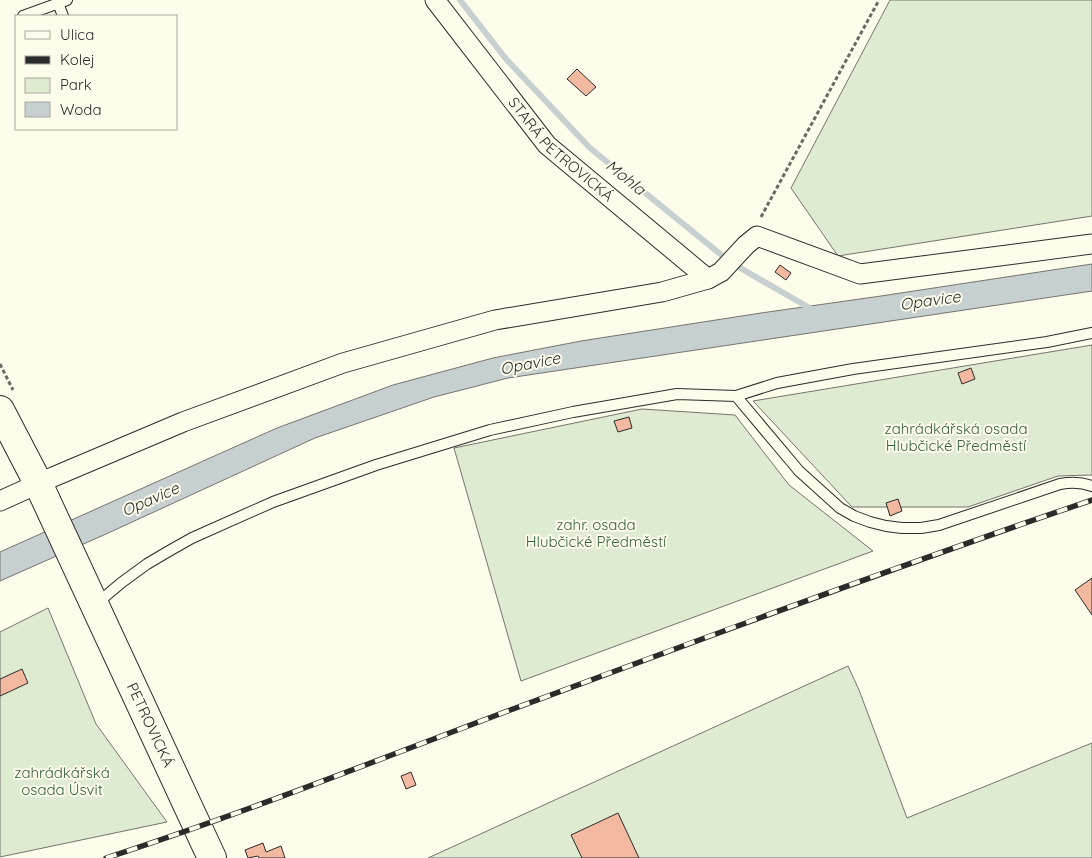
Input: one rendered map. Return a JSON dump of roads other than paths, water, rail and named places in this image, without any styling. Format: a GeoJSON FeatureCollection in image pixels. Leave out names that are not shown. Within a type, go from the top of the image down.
{"type":"FeatureCollection","features":[{"type":"Feature","properties":{"kind":"main road","name":"PETROVICKÁ"},"geometry":{"type":"LineString","coordinates":[[0,410],[40,489],[212,858]]}},
{"type":"Feature","properties":{"kind":"street","name":"STARÁ PETROVICKÁ"},"geometry":{"type":"LineString","coordinates":[[435,0],[547,145],[714,276]]}},
{"type":"Feature","properties":{"kind":"street"},"geometry":{"type":"LineString","coordinates":[[0,501],[40,489],[183,422],[343,363],[495,320],[662,292],[714,276],[752,240],[860,274],[1092,244]]}},
{"type":"Feature","properties":{"kind":"lane"},"geometry":{"type":"LineString","coordinates":[[26,15],[63,2],[63,15]]}},
{"type":"Feature","properties":{"kind":"lane"},"geometry":{"type":"LineString","coordinates":[[91,598],[121,583],[147,564],[192,538],[273,502],[376,465],[490,430],[574,412],[677,394],[736,396],[777,383],[853,369],[1047,342],[1092,333]]}},
{"type":"Feature","properties":{"kind":"lane"},"geometry":{"type":"LineString","coordinates":[[736,396],[799,471],[840,508],[870,522],[902,528],[939,525],[1060,484],[1072,482],[1092,486]]}},
{"type":"Feature","properties":{"kind":"water","name":"Opavice"},"geometry":{"type":"Polygon","coordinates":[[[1092,264],[1092,291],[508,378],[434,397],[315,438],[0,581],[0,552],[277,428],[393,385],[493,358],[581,341],[1092,264]]]}},
{"type":"Feature","properties":{"kind":"waterway","name":"Mohla"},"geometry":{"type":"LineString","coordinates":[[460,0],[506,59],[590,148],[730,262],[813,310]]}},
{"type":"Feature","properties":{"kind":"railway"},"geometry":{"type":"LineString","coordinates":[[106,858],[253,807],[794,605],[1092,500]]}},
{"type":"Feature","properties":{"kind":"park label","name":"zahrádkářská osada Hlubčické Předměstí"},"geometry":{"type":"Point","coordinates":[956,438]}},
{"type":"Feature","properties":{"kind":"park label","name":"zahr. osada Hlubčické Předměstí"},"geometry":{"type":"Point","coordinates":[596,534]}},
{"type":"Feature","properties":{"kind":"park label","name":"zahrádkářská osada Úsvit"},"geometry":{"type":"Point","coordinates":[62,782]}}]}
